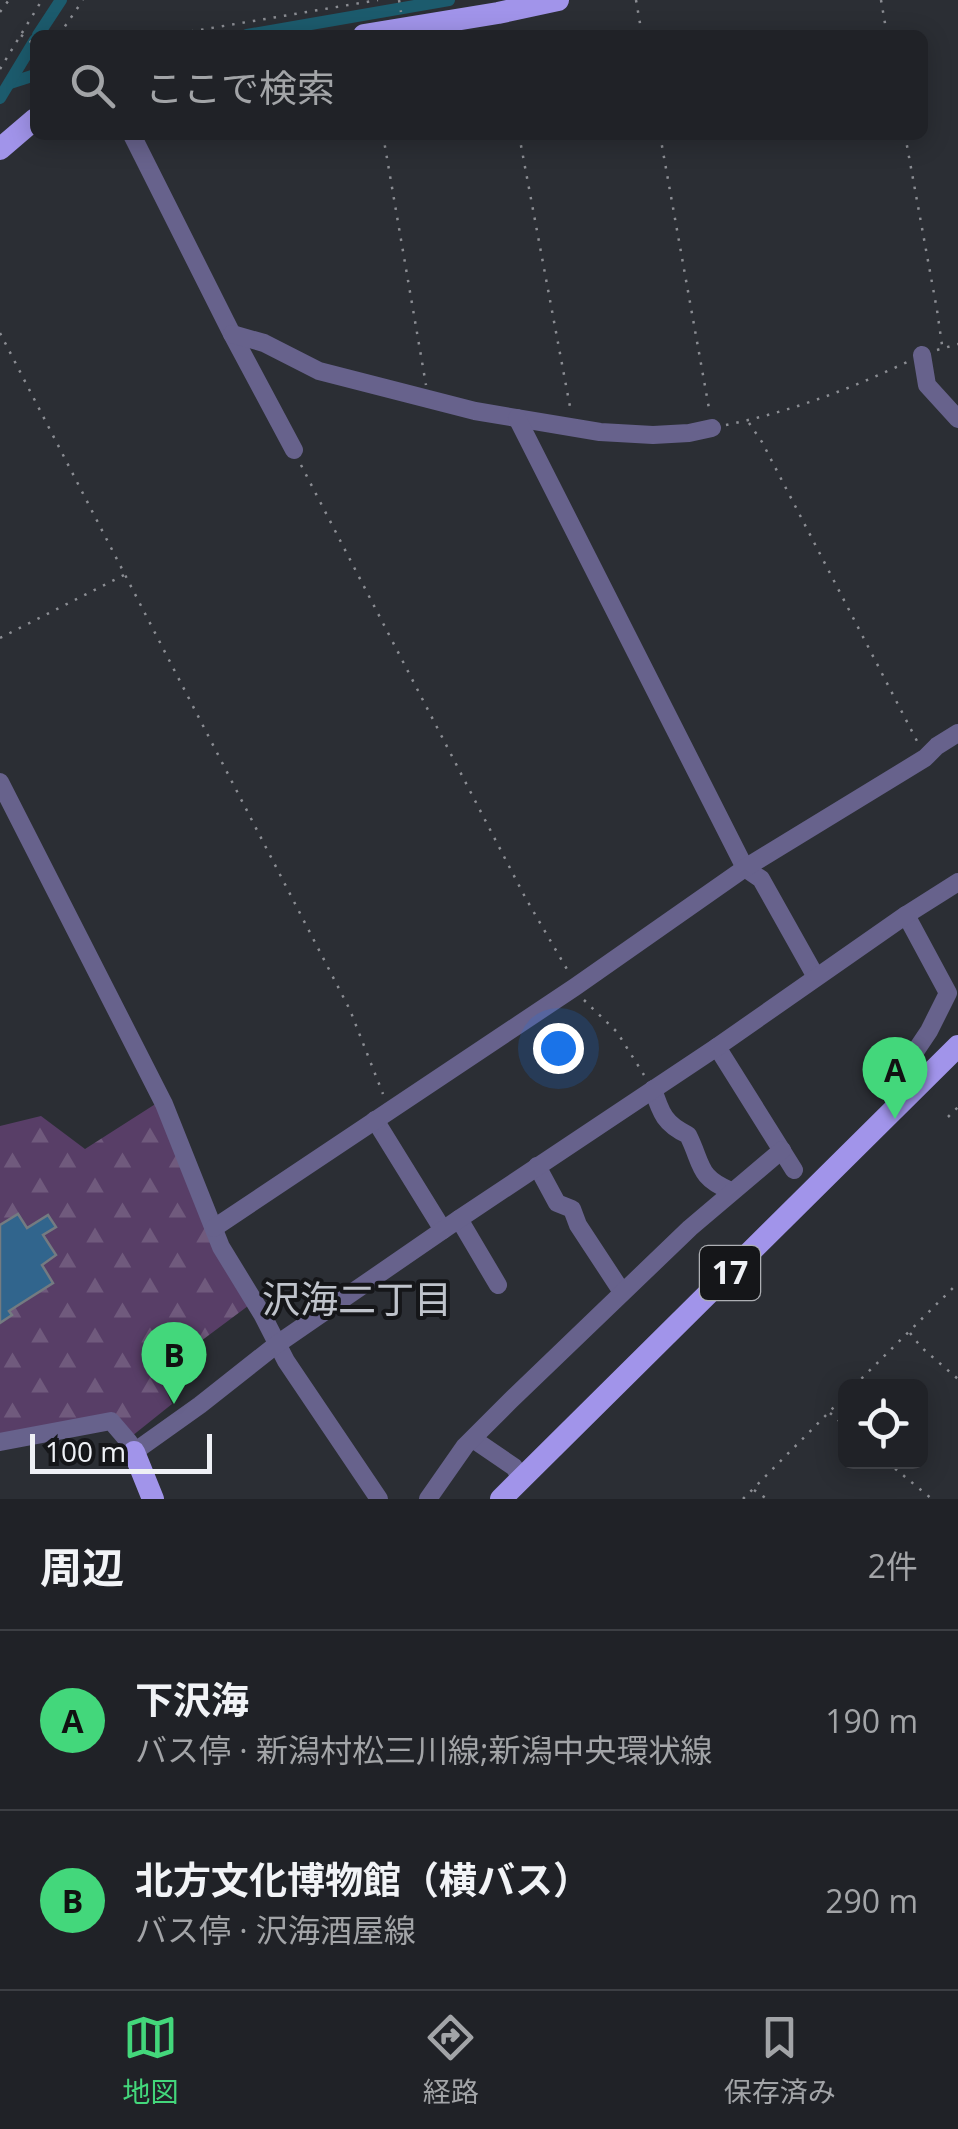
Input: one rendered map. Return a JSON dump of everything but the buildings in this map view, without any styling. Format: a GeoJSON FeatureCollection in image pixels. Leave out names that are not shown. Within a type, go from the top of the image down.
{"type":"FeatureCollection","features":[{"type":"Feature","properties":{"kind":"main road"},"geometry":{"type":"LineString","coordinates":[[394,30],[558,0]]}},
{"type":"Feature","properties":{"kind":"main road"},"geometry":{"type":"LineString","coordinates":[[0,149],[30,123]]}},
{"type":"Feature","properties":{"kind":"main road","name":"17"},"geometry":{"type":"LineString","coordinates":[[501,1499],[958,1046]]}},
{"type":"Feature","properties":{"kind":"main road"},"geometry":{"type":"LineString","coordinates":[[134,1452],[153,1499]]}},
{"type":"Feature","properties":{"kind":"street"},"geometry":{"type":"LineString","coordinates":[[135,140],[294,450]]}},
{"type":"Feature","properties":{"kind":"street"},"geometry":{"type":"LineString","coordinates":[[232,334],[264,343],[319,371],[517,418],[600,432],[653,435],[712,428]]}},
{"type":"Feature","properties":{"kind":"street"},"geometry":{"type":"LineString","coordinates":[[922,355],[927,386],[958,419]]}},
{"type":"Feature","properties":{"kind":"street"},"geometry":{"type":"LineString","coordinates":[[517,418],[745,868],[761,879],[816,977]]}},
{"type":"Feature","properties":{"kind":"street"},"geometry":{"type":"LineString","coordinates":[[214,1228],[575,987],[745,868],[925,758],[958,733]]}},
{"type":"Feature","properties":{"kind":"street"},"geometry":{"type":"LineString","coordinates":[[0,782],[164,1104],[221,1248],[262,1314],[276,1345],[379,1499]]}},
{"type":"Feature","properties":{"kind":"street"},"geometry":{"type":"LineString","coordinates":[[0,1442],[111,1422],[134,1452],[276,1345],[958,882]]}},
{"type":"Feature","properties":{"kind":"street"},"geometry":{"type":"LineString","coordinates":[[896,1107],[890,1089],[929,1031],[948,993],[906,915]]}},
{"type":"Feature","properties":{"kind":"street"},"geometry":{"type":"LineString","coordinates":[[717,1047],[794,1170]]}},
{"type":"Feature","properties":{"kind":"street"},"geometry":{"type":"LineString","coordinates":[[653,1090],[671,1127],[688,1135],[700,1167],[711,1182],[731,1192]]}},
{"type":"Feature","properties":{"kind":"street"},"geometry":{"type":"LineString","coordinates":[[382,1115],[451,1224],[498,1285]]}},
{"type":"Feature","properties":{"kind":"street"},"geometry":{"type":"LineString","coordinates":[[428,1499],[465,1446],[622,1292],[782,1150]]}},
{"type":"Feature","properties":{"kind":"street"},"geometry":{"type":"LineString","coordinates":[[537,1166],[558,1203],[572,1209],[578,1225],[622,1292]]}},
{"type":"Feature","properties":{"kind":"street"},"geometry":{"type":"LineString","coordinates":[[473,1439],[514,1467],[522,1479]]}},
{"type":"Feature","properties":{"kind":"path"},"geometry":{"type":"LineString","coordinates":[[0,12],[9,0]]}},
{"type":"Feature","properties":{"kind":"path"},"geometry":{"type":"LineString","coordinates":[[0,69],[42,0]]}},
{"type":"Feature","properties":{"kind":"path"},"geometry":{"type":"LineString","coordinates":[[62,30],[82,0]]}},
{"type":"Feature","properties":{"kind":"path"},"geometry":{"type":"LineString","coordinates":[[200,30],[378,0]]}},
{"type":"Feature","properties":{"kind":"path"},"geometry":{"type":"LineString","coordinates":[[636,0],[641,30]]}},
{"type":"Feature","properties":{"kind":"path"},"geometry":{"type":"LineString","coordinates":[[880,0],[886,30]]}},
{"type":"Feature","properties":{"kind":"path"},"geometry":{"type":"LineString","coordinates":[[20,34],[30,41]]}},
{"type":"Feature","properties":{"kind":"path"},"geometry":{"type":"LineString","coordinates":[[384,140],[428,399]]}},
{"type":"Feature","properties":{"kind":"path"},"geometry":{"type":"LineString","coordinates":[[520,140],[576,428]]}},
{"type":"Feature","properties":{"kind":"path"},"geometry":{"type":"LineString","coordinates":[[661,140],[712,428],[768,416],[846,390],[922,355],[958,344]]}},
{"type":"Feature","properties":{"kind":"path"},"geometry":{"type":"LineString","coordinates":[[906,140],[942,348]]}},
{"type":"Feature","properties":{"kind":"path"},"geometry":{"type":"LineString","coordinates":[[0,333],[350,1010],[382,1115]]}},
{"type":"Feature","properties":{"kind":"path"},"geometry":{"type":"LineString","coordinates":[[748,420],[925,758]]}},
{"type":"Feature","properties":{"kind":"path"},"geometry":{"type":"LineString","coordinates":[[294,450],[575,987],[617,1032],[653,1090]]}},
{"type":"Feature","properties":{"kind":"path"},"geometry":{"type":"LineString","coordinates":[[0,638],[125,574]]}},
{"type":"Feature","properties":{"kind":"path"},"geometry":{"type":"LineString","coordinates":[[948,1117],[958,1108]]}},
{"type":"Feature","properties":{"kind":"path"},"geometry":{"type":"LineString","coordinates":[[861,1379],[958,1283]]}},
{"type":"Feature","properties":{"kind":"path"},"geometry":{"type":"LineString","coordinates":[[909,1332],[958,1378]]}},
{"type":"Feature","properties":{"kind":"path"},"geometry":{"type":"LineString","coordinates":[[743,1499],[838,1403]]}},
{"type":"Feature","properties":{"kind":"path"},"geometry":{"type":"LineString","coordinates":[[828,1412],[838,1420]]}},
{"type":"Feature","properties":{"kind":"path"},"geometry":{"type":"LineString","coordinates":[[896,1469],[932,1499]]}},
{"type":"Feature","properties":{"kind":"path"},"geometry":{"type":"LineString","coordinates":[[753,1489],[767,1499]]}},
{"type":"Feature","properties":{"kind":"green space"},"geometry":{"type":"Polygon","coordinates":[[[157,1103],[252,1303],[158,1373],[172,1404],[132,1436],[115,1416],[0,1434],[0,1126],[41,1116],[85,1149],[157,1103]]]}},
{"type":"Feature","properties":{"kind":"waterway"},"geometry":{"type":"LineString","coordinates":[[41,30],[61,0]]}},
{"type":"Feature","properties":{"kind":"waterway"},"geometry":{"type":"LineString","coordinates":[[276,30],[449,0]]}},
{"type":"Feature","properties":{"kind":"waterway"},"geometry":{"type":"LineString","coordinates":[[0,98],[30,48]]}},
{"type":"Feature","properties":{"kind":"waterway"},"geometry":{"type":"LineString","coordinates":[[10,83],[30,77]]}},
{"type":"Feature","properties":{"kind":"place","name":"下沢海"},"geometry":{"type":"Point","coordinates":[895,1119]}},
{"type":"Feature","properties":{"kind":"place","name":"北方文化博物館（横バス）"},"geometry":{"type":"Point","coordinates":[174,1404]}},
{"type":"Feature","properties":{"kind":"district","name":"沢海二丁目"},"geometry":{"type":"Point","coordinates":[357,1300]}}]}
